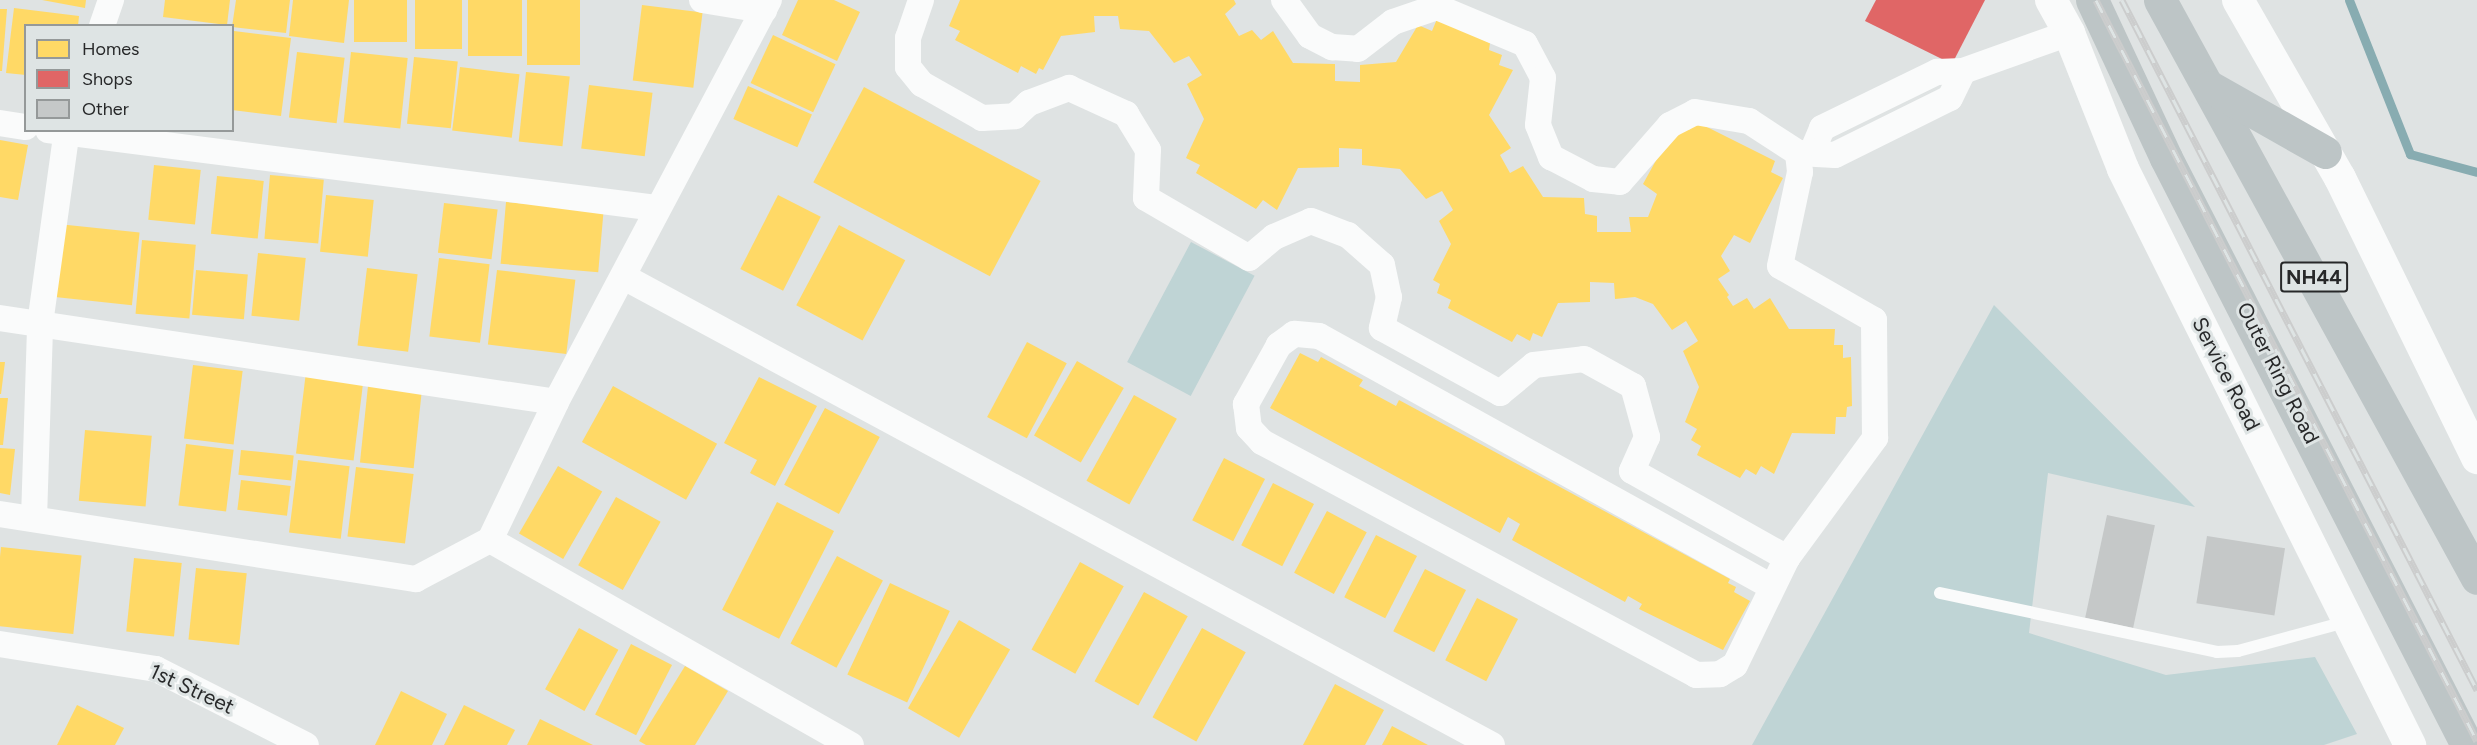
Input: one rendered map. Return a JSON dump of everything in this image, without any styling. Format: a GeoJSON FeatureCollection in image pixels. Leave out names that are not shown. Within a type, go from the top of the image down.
{"type":"FeatureCollection","features":[{"type":"Feature","properties":{"kind":"highway","name":"Outer Ring Road"},"geometry":{"type":"LineString","coordinates":[[2092,0],[2166,158],[2467,745]]}},
{"type":"Feature","properties":{"kind":"highway","name":"NH44"},"geometry":{"type":"LineString","coordinates":[[2160,0],[2210,87],[2477,578]]}},
{"type":"Feature","properties":{"kind":"highway"},"geometry":{"type":"LineString","coordinates":[[2210,87],[2325,152]]}},
{"type":"Feature","properties":{"kind":"street"},"geometry":{"type":"LineString","coordinates":[[103,24],[111,0]]}},
{"type":"Feature","properties":{"kind":"street"},"geometry":{"type":"LineString","coordinates":[[0,514],[417,579],[490,540],[556,402],[624,277],[656,208],[767,5],[702,0]]}},
{"type":"Feature","properties":{"kind":"street"},"geometry":{"type":"LineString","coordinates":[[921,0],[908,39],[908,67],[922,84],[982,118],[1015,116],[1029,103],[1069,88],[1126,114],[1148,150],[1146,198],[1249,258],[1274,237],[1311,221],[1348,235],[1382,265],[1389,297],[1382,328],[1500,393],[1534,365],[1584,359],[1633,386],[1647,437],[1632,471],[1787,558]]}},
{"type":"Feature","properties":{"kind":"street"},"geometry":{"type":"LineString","coordinates":[[1284,0],[1310,36],[1332,47],[1358,49],[1393,22],[1437,7],[1525,44],[1543,78],[1539,125],[1551,157],[1593,179],[1620,182],[1670,125],[1695,112],[1749,121],[1805,152],[1835,155],[1950,98],[1963,71],[2069,33]]}},
{"type":"Feature","properties":{"kind":"street","name":"Service Road"},"geometry":{"type":"LineString","coordinates":[[2051,0],[2069,33],[2123,169],[2350,621],[2406,744]]}},
{"type":"Feature","properties":{"kind":"street"},"geometry":{"type":"LineString","coordinates":[[2238,0],[2325,152],[2477,458]]}},
{"type":"Feature","properties":{"kind":"street"},"geometry":{"type":"LineString","coordinates":[[0,123],[24,127]]}},
{"type":"Feature","properties":{"kind":"street"},"geometry":{"type":"LineString","coordinates":[[34,519],[40,324],[61,132]]}},
{"type":"Feature","properties":{"kind":"street"},"geometry":{"type":"LineString","coordinates":[[69,132],[656,208]]}},
{"type":"Feature","properties":{"kind":"street"},"geometry":{"type":"LineString","coordinates":[[1772,587],[1319,336],[1294,334],[1279,345],[1246,404],[1249,428],[1262,442],[1696,675],[1720,674],[1735,665],[1787,558],[1875,438],[1874,320],[1780,266],[1805,152]]}},
{"type":"Feature","properties":{"kind":"street"},"geometry":{"type":"LineString","coordinates":[[624,277],[1492,745]]}},
{"type":"Feature","properties":{"kind":"street"},"geometry":{"type":"LineString","coordinates":[[0,318],[556,402]]}},
{"type":"Feature","properties":{"kind":"street"},"geometry":{"type":"LineString","coordinates":[[1424,394],[1440,360]]}},
{"type":"Feature","properties":{"kind":"street"},"geometry":{"type":"LineString","coordinates":[[490,540],[851,745]]}},
{"type":"Feature","properties":{"kind":"street","name":"1st Street"},"geometry":{"type":"LineString","coordinates":[[0,644],[156,669],[306,745]]}},
{"type":"Feature","properties":{"kind":"lane"},"geometry":{"type":"LineString","coordinates":[[1940,593],[2217,652],[2238,651],[2350,621]]}},
{"type":"Feature","properties":{"kind":"shaded area"},"geometry":{"type":"Polygon","coordinates":[[[1191,242],[1255,276],[1191,396],[1127,362],[1191,242]]]}},
{"type":"Feature","properties":{"kind":"shaded area"},"geometry":{"type":"Polygon","coordinates":[[[1994,305],[2195,507],[2048,473],[2029,633],[2166,675],[2315,657],[2357,734],[2324,745],[1752,745],[1994,305]]]}},
{"type":"Feature","properties":{"kind":"building: Homes"},"geometry":{"type":"Polygon","coordinates":[[[42,0],[86,0],[85,8],[42,0]]]}},
{"type":"Feature","properties":{"kind":"building: Homes"},"geometry":{"type":"Polygon","coordinates":[[[165,0],[230,0],[227,24],[163,17],[165,0]]]}},
{"type":"Feature","properties":{"kind":"building: Homes"},"geometry":{"type":"Polygon","coordinates":[[[236,0],[290,0],[286,33],[234,27],[236,0]]]}},
{"type":"Feature","properties":{"kind":"building: Homes"},"geometry":{"type":"Polygon","coordinates":[[[293,0],[349,0],[344,43],[289,36],[293,0]]]}},
{"type":"Feature","properties":{"kind":"building: Homes"},"geometry":{"type":"Polygon","coordinates":[[[354,0],[407,0],[407,42],[354,42],[354,0]]]}},
{"type":"Feature","properties":{"kind":"building: Homes"},"geometry":{"type":"Polygon","coordinates":[[[415,0],[462,0],[462,49],[415,49],[415,0]]]}},
{"type":"Feature","properties":{"kind":"building: Homes"},"geometry":{"type":"Polygon","coordinates":[[[468,0],[522,0],[522,56],[468,56],[468,0]]]}},
{"type":"Feature","properties":{"kind":"building: Homes"},"geometry":{"type":"Polygon","coordinates":[[[527,0],[580,0],[580,65],[527,65],[527,0]]]}},
{"type":"Feature","properties":{"kind":"building: Homes"},"geometry":{"type":"Polygon","coordinates":[[[798,0],[834,0],[860,12],[837,61],[782,35],[798,0]]]}},
{"type":"Feature","properties":{"kind":"building: Homes"},"geometry":{"type":"Polygon","coordinates":[[[960,0],[1234,0],[1236,4],[1225,14],[1239,36],[1252,30],[1261,40],[1273,31],[1293,63],[1335,64],[1335,81],[1360,82],[1360,65],[1396,62],[1418,25],[1432,31],[1437,19],[1490,43],[1489,50],[1502,55],[1499,65],[1513,70],[1489,115],[1511,148],[1500,155],[1510,173],[1523,166],[1543,197],[1584,198],[1585,214],[1597,216],[1597,232],[1631,232],[1629,217],[1648,217],[1657,194],[1643,184],[1676,124],[1689,130],[1695,121],[1775,161],[1771,172],[1783,178],[1750,243],[1734,235],[1721,256],[1730,271],[1718,279],[1729,295],[1727,297],[1733,306],[1747,298],[1754,309],[1770,298],[1789,329],[1835,329],[1834,345],[1843,345],[1843,358],[1851,357],[1852,406],[1847,407],[1846,417],[1836,417],[1835,434],[1792,433],[1774,474],[1761,466],[1756,475],[1746,469],[1740,478],[1697,455],[1701,446],[1691,440],[1697,429],[1685,422],[1699,387],[1683,351],[1698,341],[1686,321],[1672,330],[1653,304],[1635,297],[1615,299],[1614,283],[1590,282],[1590,302],[1558,303],[1542,337],[1533,333],[1530,341],[1517,334],[1512,342],[1448,308],[1451,300],[1437,293],[1440,284],[1433,280],[1451,244],[1439,221],[1453,210],[1442,191],[1426,199],[1400,169],[1362,165],[1362,149],[1339,148],[1339,167],[1298,168],[1277,210],[1263,200],[1256,209],[1196,173],[1200,165],[1186,158],[1204,119],[1187,84],[1202,75],[1189,56],[1174,63],[1149,31],[1120,29],[1118,16],[1094,16],[1095,32],[1061,36],[1043,70],[1039,68],[1036,74],[1021,66],[1018,73],[955,40],[960,31],[949,26],[960,0]]]}},
{"type":"Feature","properties":{"kind":"building: Homes"},"geometry":{"type":"Polygon","coordinates":[[[642,5],[703,12],[693,88],[633,80],[642,5]]]}},
{"type":"Feature","properties":{"kind":"building: Homes"},"geometry":{"type":"Polygon","coordinates":[[[14,8],[79,16],[78,24],[24,24],[24,75],[6,73],[14,8]]]}},
{"type":"Feature","properties":{"kind":"building: Homes"},"geometry":{"type":"Polygon","coordinates":[[[0,9],[7,9],[2,71],[0,71],[0,9]]]}},
{"type":"Feature","properties":{"kind":"building: Homes"},"geometry":{"type":"Polygon","coordinates":[[[234,31],[291,38],[281,116],[234,110],[234,31]]]}},
{"type":"Feature","properties":{"kind":"building: Homes"},"geometry":{"type":"Polygon","coordinates":[[[773,35],[836,64],[813,112],[751,83],[773,35]]]}},
{"type":"Feature","properties":{"kind":"building: Homes"},"geometry":{"type":"Polygon","coordinates":[[[297,52],[345,58],[337,123],[289,118],[297,52]]]}},
{"type":"Feature","properties":{"kind":"building: Homes"},"geometry":{"type":"Polygon","coordinates":[[[351,52],[408,58],[400,129],[344,123],[351,52]]]}},
{"type":"Feature","properties":{"kind":"building: Homes"},"geometry":{"type":"Polygon","coordinates":[[[414,57],[458,62],[451,128],[407,124],[414,57]]]}},
{"type":"Feature","properties":{"kind":"building: Homes"},"geometry":{"type":"Polygon","coordinates":[[[460,67],[520,74],[512,138],[452,131],[460,67]]]}},
{"type":"Feature","properties":{"kind":"building: Homes"},"geometry":{"type":"Polygon","coordinates":[[[526,72],[570,77],[562,146],[519,142],[526,72]]]}},
{"type":"Feature","properties":{"kind":"building: Homes"},"geometry":{"type":"Polygon","coordinates":[[[589,85],[653,93],[645,156],[581,149],[589,85]]]}},
{"type":"Feature","properties":{"kind":"building: Homes"},"geometry":{"type":"Polygon","coordinates":[[[748,86],[812,114],[797,147],[733,119],[748,86]]]}},
{"type":"Feature","properties":{"kind":"building: Homes"},"geometry":{"type":"Polygon","coordinates":[[[864,87],[1041,181],[990,276],[813,182],[864,87]]]}},
{"type":"Feature","properties":{"kind":"building: Homes"},"geometry":{"type":"Polygon","coordinates":[[[0,140],[28,145],[18,200],[0,197],[0,140]]]}},
{"type":"Feature","properties":{"kind":"building: Homes"},"geometry":{"type":"Polygon","coordinates":[[[154,165],[201,170],[195,225],[148,220],[154,165]]]}},
{"type":"Feature","properties":{"kind":"building: Homes"},"geometry":{"type":"Polygon","coordinates":[[[270,175],[324,180],[318,243],[264,239],[270,175]]]}},
{"type":"Feature","properties":{"kind":"building: Homes"},"geometry":{"type":"Polygon","coordinates":[[[217,176],[264,181],[258,239],[211,234],[217,176]]]}},
{"type":"Feature","properties":{"kind":"building: Homes"},"geometry":{"type":"Polygon","coordinates":[[[326,195],[374,200],[368,257],[320,252],[326,195]]]}},
{"type":"Feature","properties":{"kind":"building: Homes"},"geometry":{"type":"Polygon","coordinates":[[[778,195],[821,217],[783,291],[740,269],[778,195]]]}},
{"type":"Feature","properties":{"kind":"building: Homes"},"geometry":{"type":"Polygon","coordinates":[[[506,202],[604,211],[598,272],[501,264],[506,202]]]}},
{"type":"Feature","properties":{"kind":"building: Homes"},"geometry":{"type":"Polygon","coordinates":[[[444,203],[498,210],[492,259],[438,253],[444,203]]]}},
{"type":"Feature","properties":{"kind":"building: Homes"},"geometry":{"type":"Polygon","coordinates":[[[58,224],[140,233],[132,305],[50,297],[58,224]]]}},
{"type":"Feature","properties":{"kind":"building: Homes"},"geometry":{"type":"Polygon","coordinates":[[[839,225],[905,260],[862,341],[796,305],[839,225]]]}},
{"type":"Feature","properties":{"kind":"building: Homes"},"geometry":{"type":"Polygon","coordinates":[[[142,240],[196,245],[189,318],[136,314],[142,240]]]}},
{"type":"Feature","properties":{"kind":"building: Homes"},"geometry":{"type":"Polygon","coordinates":[[[258,253],[306,258],[299,321],[251,316],[258,253]]]}},
{"type":"Feature","properties":{"kind":"building: Homes"},"geometry":{"type":"Polygon","coordinates":[[[439,258],[490,264],[480,343],[429,336],[439,258]]]}},
{"type":"Feature","properties":{"kind":"building: Homes"},"geometry":{"type":"Polygon","coordinates":[[[367,268],[418,274],[408,352],[357,345],[367,268]]]}},
{"type":"Feature","properties":{"kind":"building: Homes"},"geometry":{"type":"Polygon","coordinates":[[[196,270],[248,275],[244,319],[192,315],[196,270]]]}},
{"type":"Feature","properties":{"kind":"building: Homes"},"geometry":{"type":"Polygon","coordinates":[[[497,270],[575,280],[566,354],[488,344],[497,270]]]}},
{"type":"Feature","properties":{"kind":"building: Homes"},"geometry":{"type":"Polygon","coordinates":[[[1027,342],[1067,363],[1027,438],[987,417],[1027,342]]]}},
{"type":"Feature","properties":{"kind":"building: Homes"},"geometry":{"type":"Polygon","coordinates":[[[1300,353],[1318,362],[1321,357],[1363,380],[1359,386],[1396,406],[1399,400],[1730,579],[1728,583],[1736,587],[1734,592],[1750,601],[1723,650],[1639,609],[1642,604],[1628,596],[1625,602],[1512,540],[1520,524],[1508,517],[1500,533],[1270,408],[1300,353]]]}},
{"type":"Feature","properties":{"kind":"building: Homes"},"geometry":{"type":"Polygon","coordinates":[[[1077,361],[1124,388],[1081,462],[1034,435],[1077,361]]]}},
{"type":"Feature","properties":{"kind":"building: Homes"},"geometry":{"type":"Polygon","coordinates":[[[0,362],[5,362],[1,394],[0,394],[0,362]]]}},
{"type":"Feature","properties":{"kind":"building: Homes"},"geometry":{"type":"Polygon","coordinates":[[[193,365],[243,371],[234,445],[184,438],[193,365]]]}},
{"type":"Feature","properties":{"kind":"building: Homes"},"geometry":{"type":"Polygon","coordinates":[[[306,372],[364,379],[354,460],[296,453],[306,372]]]}},
{"type":"Feature","properties":{"kind":"building: Homes"},"geometry":{"type":"Polygon","coordinates":[[[759,377],[817,406],[775,486],[750,473],[757,460],[724,443],[759,377]]]}},
{"type":"Feature","properties":{"kind":"building: Homes"},"geometry":{"type":"Polygon","coordinates":[[[368,386],[422,392],[414,468],[360,463],[368,386]]]}},
{"type":"Feature","properties":{"kind":"building: Homes"},"geometry":{"type":"Polygon","coordinates":[[[613,386],[717,444],[686,500],[582,442],[613,386]]]}},
{"type":"Feature","properties":{"kind":"building: Homes"},"geometry":{"type":"Polygon","coordinates":[[[1134,395],[1177,419],[1129,504],[1086,481],[1134,395]]]}},
{"type":"Feature","properties":{"kind":"building: Homes"},"geometry":{"type":"Polygon","coordinates":[[[0,398],[8,398],[3,445],[0,445],[0,398]]]}},
{"type":"Feature","properties":{"kind":"building: Homes"},"geometry":{"type":"Polygon","coordinates":[[[825,408],[880,437],[839,514],[784,485],[825,408]]]}},
{"type":"Feature","properties":{"kind":"building: Homes"},"geometry":{"type":"Polygon","coordinates":[[[85,430],[152,436],[146,507],[79,501],[85,430]]]}},
{"type":"Feature","properties":{"kind":"building: Homes"},"geometry":{"type":"Polygon","coordinates":[[[186,444],[234,450],[226,511],[178,506],[186,444]]]}},
{"type":"Feature","properties":{"kind":"building: Homes"},"geometry":{"type":"Polygon","coordinates":[[[0,448],[15,449],[10,495],[0,493],[0,448]]]}},
{"type":"Feature","properties":{"kind":"building: Homes"},"geometry":{"type":"Polygon","coordinates":[[[241,450],[294,456],[291,480],[238,475],[241,450]]]}},
{"type":"Feature","properties":{"kind":"building: Homes"},"geometry":{"type":"Polygon","coordinates":[[[1224,458],[1265,479],[1233,541],[1192,520],[1224,458]]]}},
{"type":"Feature","properties":{"kind":"building: Homes"},"geometry":{"type":"Polygon","coordinates":[[[298,460],[350,466],[341,539],[289,532],[298,460]]]}},
{"type":"Feature","properties":{"kind":"building: Homes"},"geometry":{"type":"Polygon","coordinates":[[[558,466],[602,492],[563,559],[519,534],[558,466]]]}},
{"type":"Feature","properties":{"kind":"building: Homes"},"geometry":{"type":"Polygon","coordinates":[[[356,467],[414,474],[405,544],[347,536],[356,467]]]}},
{"type":"Feature","properties":{"kind":"building: Homes"},"geometry":{"type":"Polygon","coordinates":[[[241,480],[291,486],[287,516],[237,510],[241,480]]]}},
{"type":"Feature","properties":{"kind":"building: Homes"},"geometry":{"type":"Polygon","coordinates":[[[1273,483],[1314,504],[1282,566],[1241,545],[1273,483]]]}},
{"type":"Feature","properties":{"kind":"building: Homes"},"geometry":{"type":"Polygon","coordinates":[[[616,497],[661,522],[623,590],[578,565],[616,497]]]}},
{"type":"Feature","properties":{"kind":"building: Homes"},"geometry":{"type":"Polygon","coordinates":[[[777,502],[834,531],[779,639],[722,610],[777,502]]]}},
{"type":"Feature","properties":{"kind":"building: Homes"},"geometry":{"type":"Polygon","coordinates":[[[1327,511],[1367,532],[1334,594],[1294,573],[1327,511]]]}},
{"type":"Feature","properties":{"kind":"building: Homes"},"geometry":{"type":"Polygon","coordinates":[[[1376,535],[1417,556],[1385,618],[1344,597],[1376,535]]]}},
{"type":"Feature","properties":{"kind":"building: Homes"},"geometry":{"type":"Polygon","coordinates":[[[1,547],[82,555],[73,634],[0,626],[1,547]]]}},
{"type":"Feature","properties":{"kind":"building: Homes"},"geometry":{"type":"Polygon","coordinates":[[[837,556],[883,580],[836,668],[791,643],[837,556]]]}},
{"type":"Feature","properties":{"kind":"building: Homes"},"geometry":{"type":"Polygon","coordinates":[[[134,558],[182,563],[174,637],[126,632],[134,558]]]}},
{"type":"Feature","properties":{"kind":"building: Homes"},"geometry":{"type":"Polygon","coordinates":[[[1080,562],[1124,586],[1075,674],[1032,649],[1080,562]]]}},
{"type":"Feature","properties":{"kind":"building: Homes"},"geometry":{"type":"Polygon","coordinates":[[[196,568],[247,573],[239,645],[188,640],[196,568]]]}},
{"type":"Feature","properties":{"kind":"building: Homes"},"geometry":{"type":"Polygon","coordinates":[[[1425,569],[1466,590],[1434,652],[1393,631],[1425,569]]]}},
{"type":"Feature","properties":{"kind":"building: Homes"},"geometry":{"type":"Polygon","coordinates":[[[890,583],[950,611],[907,702],[847,675],[890,583]]]}},
{"type":"Feature","properties":{"kind":"building: Homes"},"geometry":{"type":"Polygon","coordinates":[[[1144,592],[1188,616],[1138,705],[1095,681],[1144,592]]]}},
{"type":"Feature","properties":{"kind":"building: Homes"},"geometry":{"type":"Polygon","coordinates":[[[1477,598],[1518,619],[1486,681],[1445,660],[1477,598]]]}},
{"type":"Feature","properties":{"kind":"building: Homes"},"geometry":{"type":"Polygon","coordinates":[[[959,620],[1010,650],[959,738],[908,708],[959,620]]]}},
{"type":"Feature","properties":{"kind":"building: Homes"},"geometry":{"type":"Polygon","coordinates":[[[579,628],[618,650],[584,711],[545,689],[579,628]]]}},
{"type":"Feature","properties":{"kind":"building: Homes"},"geometry":{"type":"Polygon","coordinates":[[[1202,628],[1246,652],[1196,741],[1153,717],[1202,628]]]}},
{"type":"Feature","properties":{"kind":"building: Homes"},"geometry":{"type":"Polygon","coordinates":[[[631,644],[672,665],[636,735],[595,714],[631,644]]]}},
{"type":"Feature","properties":{"kind":"building: Homes"},"geometry":{"type":"Polygon","coordinates":[[[685,666],[728,691],[695,745],[646,745],[639,741],[685,666]]]}},
{"type":"Feature","properties":{"kind":"building: Homes"},"geometry":{"type":"Polygon","coordinates":[[[1335,684],[1384,710],[1365,745],[1303,745],[1335,684]]]}},
{"type":"Feature","properties":{"kind":"building: Homes"},"geometry":{"type":"Polygon","coordinates":[[[401,691],[447,714],[432,745],[375,745],[401,691]]]}},
{"type":"Feature","properties":{"kind":"building: Homes"},"geometry":{"type":"Polygon","coordinates":[[[77,705],[124,728],[115,745],[57,745],[77,705]]]}},
{"type":"Feature","properties":{"kind":"building: Homes"},"geometry":{"type":"Polygon","coordinates":[[[464,705],[515,730],[507,745],[444,745],[464,705]]]}},
{"type":"Feature","properties":{"kind":"building: Homes"},"geometry":{"type":"Polygon","coordinates":[[[540,719],[593,745],[527,745],[540,719]]]}},
{"type":"Feature","properties":{"kind":"building: Homes"},"geometry":{"type":"Polygon","coordinates":[[[1392,726],[1428,745],[1382,745],[1392,726]]]}},
{"type":"Feature","properties":{"kind":"building: Shops"},"geometry":{"type":"Polygon","coordinates":[[[1876,0],[1985,0],[1952,64],[1865,21],[1876,0]]]}},
{"type":"Feature","properties":{"kind":"building: Other"},"geometry":{"type":"Polygon","coordinates":[[[2107,515],[2155,525],[2133,628],[2085,618],[2107,515]]]}},
{"type":"Feature","properties":{"kind":"building: Other"},"geometry":{"type":"Polygon","coordinates":[[[2207,536],[2285,548],[2274,616],[2196,603],[2207,536]]]}},
{"type":"Feature","properties":{"kind":"waterway"},"geometry":{"type":"LineString","coordinates":[[2349,0],[2410,154],[2477,172]]}},
{"type":"Feature","properties":{"kind":"railway"},"geometry":{"type":"LineString","coordinates":[[2096,0],[2477,741]]}},
{"type":"Feature","properties":{"kind":"railway"},"geometry":{"type":"LineString","coordinates":[[2122,0],[2477,690]]}}]}
